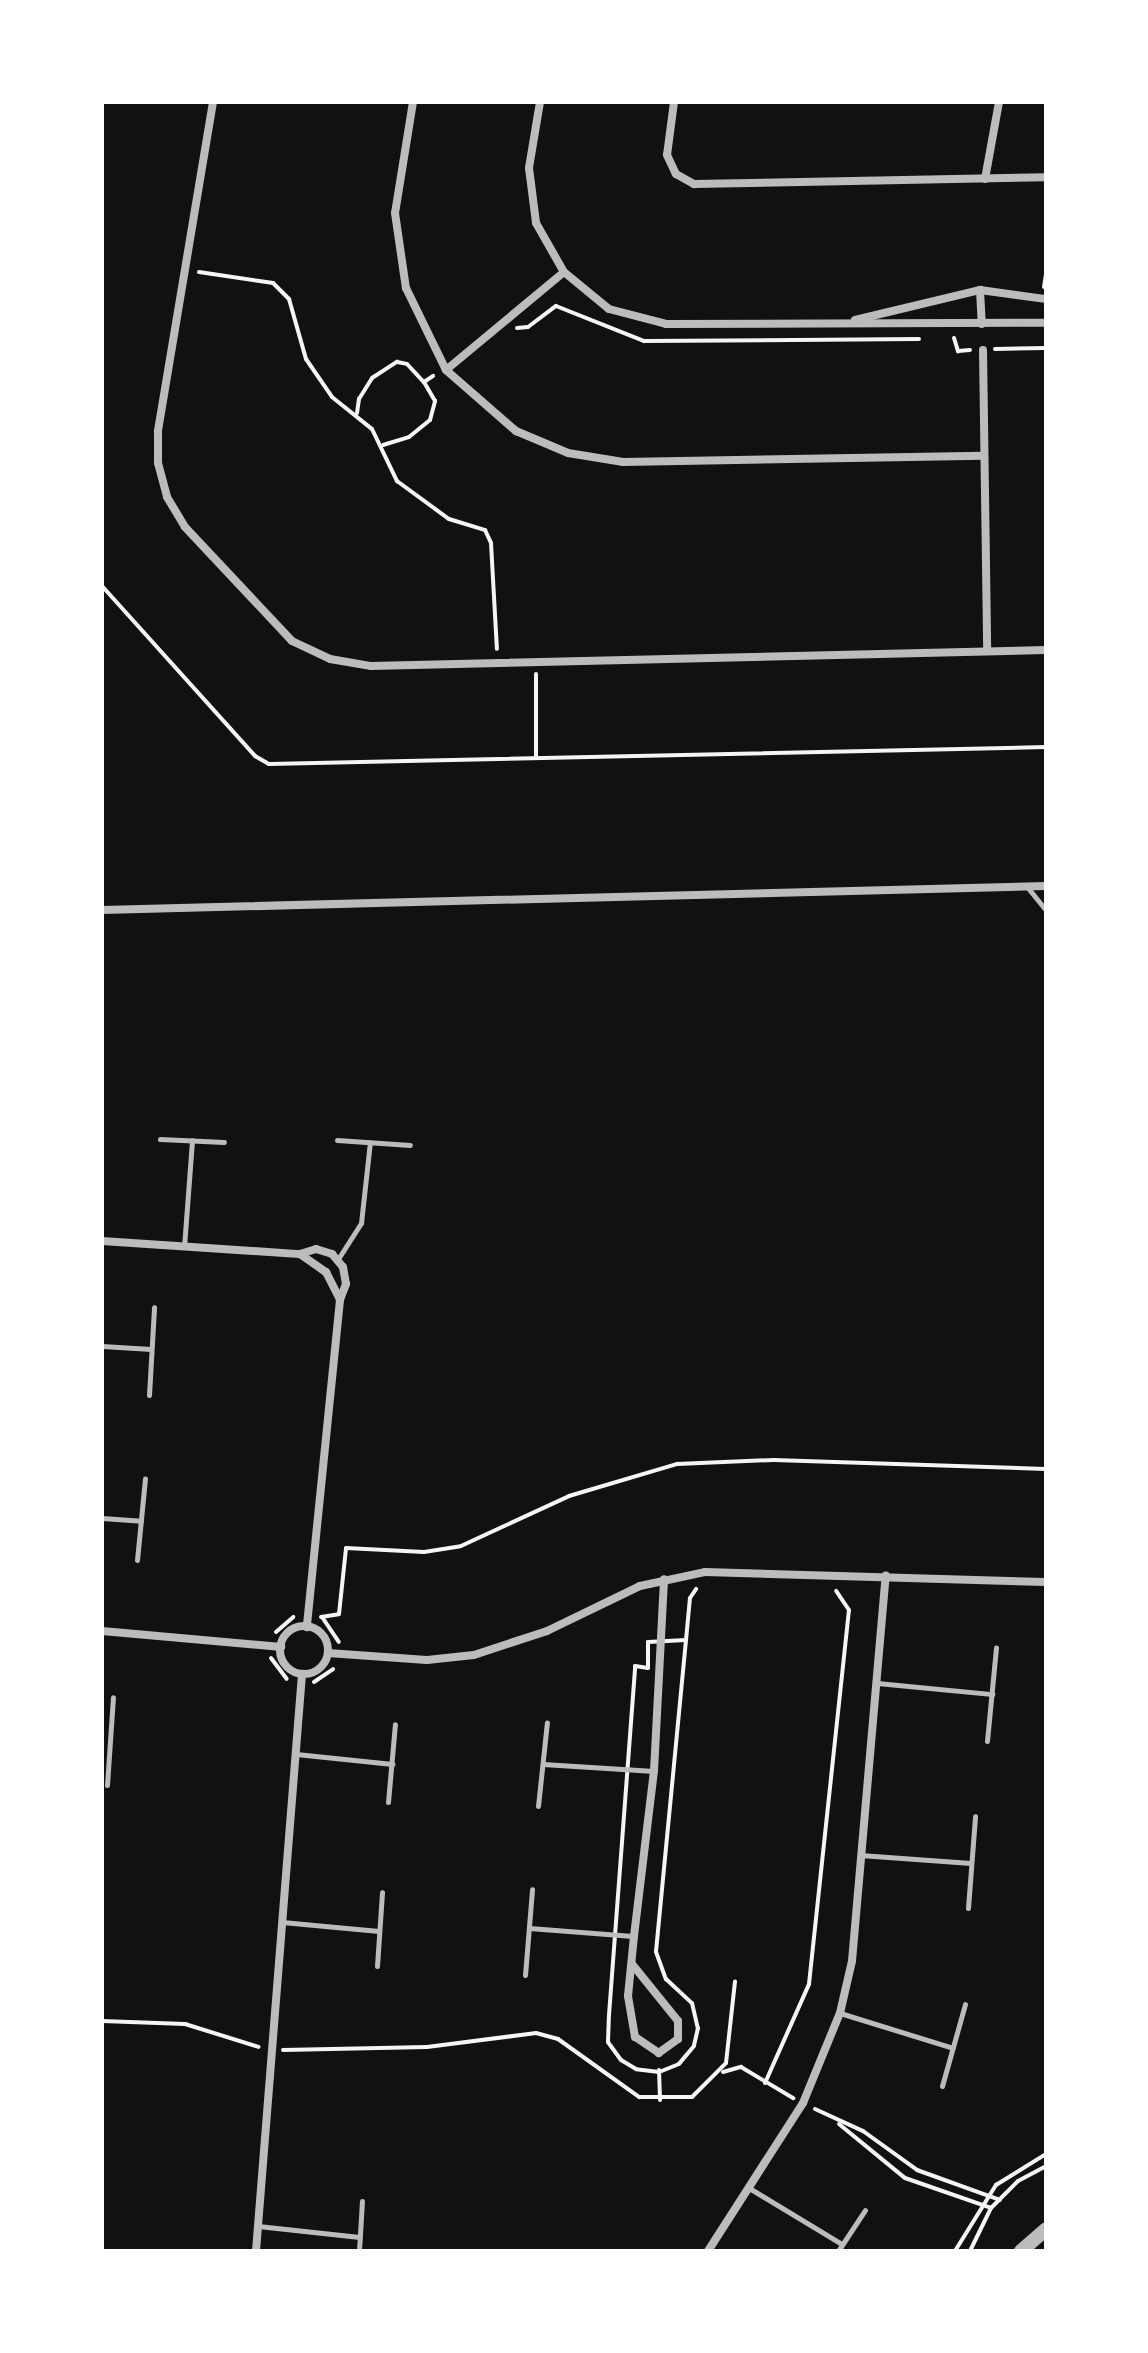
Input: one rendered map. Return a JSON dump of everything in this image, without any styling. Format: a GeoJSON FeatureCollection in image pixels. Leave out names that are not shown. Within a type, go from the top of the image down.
{"type":"FeatureCollection","features":[{"type":"Feature","properties":{"kind":"street"},"geometry":{"type":"LineString","coordinates":[[213,102],[157,447],[167,497],[185,527],[276,628],[310,652],[371,666],[1046,650]]}},
{"type":"Feature","properties":{"kind":"street"},"geometry":{"type":"LineString","coordinates":[[413,102],[395,213],[396,238],[414,312],[445,368],[472,397],[516,431],[596,459],[984,456]]}},
{"type":"Feature","properties":{"kind":"street"},"geometry":{"type":"LineString","coordinates":[[540,102],[530,196],[536,223],[564,272],[609,309],[666,324],[850,321],[1046,323]]}},
{"type":"Feature","properties":{"kind":"street"},"geometry":{"type":"LineString","coordinates":[[674,102],[667,155],[676,174],[694,184],[1046,177]]}},
{"type":"Feature","properties":{"kind":"street"},"geometry":{"type":"LineString","coordinates":[[985,179],[999,102]]}},
{"type":"Feature","properties":{"kind":"street"},"geometry":{"type":"LineString","coordinates":[[445,368],[564,272]]}},
{"type":"Feature","properties":{"kind":"street"},"geometry":{"type":"LineString","coordinates":[[850,321],[980,290],[1046,299]]}},
{"type":"Feature","properties":{"kind":"street"},"geometry":{"type":"LineString","coordinates":[[980,290],[982,324]]}},
{"type":"Feature","properties":{"kind":"street"},"geometry":{"type":"LineString","coordinates":[[983,350],[987,650]]}},
{"type":"Feature","properties":{"kind":"street"},"geometry":{"type":"LineString","coordinates":[[102,910],[1046,886]]}},
{"type":"Feature","properties":{"kind":"street"},"geometry":{"type":"LineString","coordinates":[[102,1241],[300,1254],[316,1249],[338,1259],[346,1284],[340,1300],[307,1627]]}},
{"type":"Feature","properties":{"kind":"street"},"geometry":{"type":"LineString","coordinates":[[300,1254],[326,1272],[340,1300]]}},
{"type":"Feature","properties":{"kind":"street"},"geometry":{"type":"LineString","coordinates":[[332,1653],[427,1660],[474,1655],[520,1642],[617,1594],[664,1579],[736,1570],[1046,1582]]}},
{"type":"Feature","properties":{"kind":"street"},"geometry":{"type":"LineString","coordinates":[[708,2251],[803,2103],[840,2013],[852,1961],[886,1575]]}},
{"type":"Feature","properties":{"kind":"street"},"geometry":{"type":"LineString","coordinates":[[632,1964],[678,2021],[678,2039],[659,2053],[646,2049],[632,2030],[632,1964],[654,1771],[664,1579]]}},
{"type":"Feature","properties":{"kind":"street"},"geometry":{"type":"LineString","coordinates":[[301,1679],[286,1665],[281,1647],[287,1634],[307,1627],[320,1633],[332,1653]]}},
{"type":"Feature","properties":{"kind":"street"},"geometry":{"type":"LineString","coordinates":[[102,1631],[281,1647]]}},
{"type":"Feature","properties":{"kind":"street"},"geometry":{"type":"LineString","coordinates":[[301,1679],[320,1669],[332,1653]]}},
{"type":"Feature","properties":{"kind":"street"},"geometry":{"type":"LineString","coordinates":[[256,2251],[301,1679]]}},
{"type":"Feature","properties":{"kind":"street"},"geometry":{"type":"LineString","coordinates":[[1021,2251],[1046,2229]]}},
{"type":"Feature","properties":{"kind":"lane"},"geometry":{"type":"LineString","coordinates":[[1027,887],[1046,910]]}},
{"type":"Feature","properties":{"kind":"lane"},"geometry":{"type":"LineString","coordinates":[[160,1139],[224,1142]]}},
{"type":"Feature","properties":{"kind":"lane"},"geometry":{"type":"LineString","coordinates":[[184,1247],[192,1140]]}},
{"type":"Feature","properties":{"kind":"lane"},"geometry":{"type":"LineString","coordinates":[[337,1140],[410,1145]]}},
{"type":"Feature","properties":{"kind":"lane"},"geometry":{"type":"LineString","coordinates":[[338,1259],[361,1223],[370,1142]]}},
{"type":"Feature","properties":{"kind":"lane"},"geometry":{"type":"LineString","coordinates":[[149,1395],[154,1307]]}},
{"type":"Feature","properties":{"kind":"lane"},"geometry":{"type":"LineString","coordinates":[[102,1346],[151,1349]]}},
{"type":"Feature","properties":{"kind":"lane"},"geometry":{"type":"LineString","coordinates":[[137,1560],[145,1478]]}},
{"type":"Feature","properties":{"kind":"lane"},"geometry":{"type":"LineString","coordinates":[[102,1518],[141,1521]]}},
{"type":"Feature","properties":{"kind":"lane"},"geometry":{"type":"LineString","coordinates":[[987,1741],[996,1647]]}},
{"type":"Feature","properties":{"kind":"lane"},"geometry":{"type":"LineString","coordinates":[[876,1683],[992,1694]]}},
{"type":"Feature","properties":{"kind":"lane"},"geometry":{"type":"LineString","coordinates":[[107,1785],[113,1697]]}},
{"type":"Feature","properties":{"kind":"lane"},"geometry":{"type":"LineString","coordinates":[[538,1806],[547,1722]]}},
{"type":"Feature","properties":{"kind":"lane"},"geometry":{"type":"LineString","coordinates":[[388,1802],[395,1724]]}},
{"type":"Feature","properties":{"kind":"lane"},"geometry":{"type":"LineString","coordinates":[[102,1739],[110,1739]]}},
{"type":"Feature","properties":{"kind":"lane"},"geometry":{"type":"LineString","coordinates":[[295,1754],[392,1764]]}},
{"type":"Feature","properties":{"kind":"lane"},"geometry":{"type":"LineString","coordinates":[[543,1764],[654,1771]]}},
{"type":"Feature","properties":{"kind":"lane"},"geometry":{"type":"LineString","coordinates":[[968,1908],[975,1816]]}},
{"type":"Feature","properties":{"kind":"lane"},"geometry":{"type":"LineString","coordinates":[[860,1855],[971,1863]]}},
{"type":"Feature","properties":{"kind":"lane"},"geometry":{"type":"LineString","coordinates":[[525,1975],[532,1889]]}},
{"type":"Feature","properties":{"kind":"lane"},"geometry":{"type":"LineString","coordinates":[[377,1966],[382,1892]]}},
{"type":"Feature","properties":{"kind":"lane"},"geometry":{"type":"LineString","coordinates":[[282,1922],[379,1931]]}},
{"type":"Feature","properties":{"kind":"lane"},"geometry":{"type":"LineString","coordinates":[[529,1928],[634,1936]]}},
{"type":"Feature","properties":{"kind":"lane"},"geometry":{"type":"LineString","coordinates":[[942,2086],[965,2004]]}},
{"type":"Feature","properties":{"kind":"lane"},"geometry":{"type":"LineString","coordinates":[[840,2013],[953,2048]]}},
{"type":"Feature","properties":{"kind":"lane"},"geometry":{"type":"LineString","coordinates":[[748,2188],[842,2244]]}},
{"type":"Feature","properties":{"kind":"lane"},"geometry":{"type":"LineString","coordinates":[[359,2251],[362,2201]]}},
{"type":"Feature","properties":{"kind":"lane"},"geometry":{"type":"LineString","coordinates":[[838,2251],[865,2210]]}},
{"type":"Feature","properties":{"kind":"lane"},"geometry":{"type":"LineString","coordinates":[[258,2226],[359,2237]]}},
{"type":"Feature","properties":{"kind":"path"},"geometry":{"type":"LineString","coordinates":[[184,270],[273,283],[289,299],[306,359],[332,397],[357,413],[383,445],[397,481],[449,519],[485,530],[491,543],[499,663]]}},
{"type":"Feature","properties":{"kind":"path"},"geometry":{"type":"LineString","coordinates":[[357,413],[372,378],[397,362],[407,364],[424,382],[435,401],[430,420],[409,437],[383,445]]}},
{"type":"Feature","properties":{"kind":"path"},"geometry":{"type":"LineString","coordinates":[[424,382],[445,368]]}},
{"type":"Feature","properties":{"kind":"path"},"geometry":{"type":"LineString","coordinates":[[102,586],[262,762],[1046,747]]}},
{"type":"Feature","properties":{"kind":"path"},"geometry":{"type":"LineString","coordinates":[[536,664],[536,757]]}},
{"type":"Feature","properties":{"kind":"path"},"geometry":{"type":"LineString","coordinates":[[102,934],[102,946]]}},
{"type":"Feature","properties":{"kind":"path"},"geometry":{"type":"LineString","coordinates":[[321,1617],[339,1638],[332,1653],[335,1667],[288,1682],[271,1661],[272,1634],[296,1614],[321,1617],[339,1614],[346,1548],[424,1552],[461,1546],[569,1496],[677,1464],[774,1460],[1046,1469]]}},
{"type":"Feature","properties":{"kind":"path"},"geometry":{"type":"LineString","coordinates":[[686,1640],[690,1598],[706,1585]]}},
{"type":"Feature","properties":{"kind":"path"},"geometry":{"type":"LineString","coordinates":[[765,2083],[809,1984],[849,1610],[845,1597],[833,1590]]}},
{"type":"Feature","properties":{"kind":"path"},"geometry":{"type":"LineString","coordinates":[[102,2021],[185,2024],[272,2050],[427,2047],[536,2033],[558,2039],[639,2097],[660,2100],[692,2097],[721,2072],[726,2063],[735,1981]]}},
{"type":"Feature","properties":{"kind":"path"},"geometry":{"type":"LineString","coordinates":[[659,2053],[660,2100]]}},
{"type":"Feature","properties":{"kind":"path"},"geometry":{"type":"LineString","coordinates":[[721,2072],[741,2067],[838,2123],[905,2178],[991,2208]]}},
{"type":"Feature","properties":{"kind":"path"},"geometry":{"type":"LineString","coordinates":[[838,2123],[863,2131],[917,2170],[1000,2200]]}},
{"type":"Feature","properties":{"kind":"path"},"geometry":{"type":"LineString","coordinates":[[955,2251],[971,2232],[981,2205],[1007,2174],[1046,2154]]}},
{"type":"Feature","properties":{"kind":"path"},"geometry":{"type":"LineString","coordinates":[[970,2251],[991,2208],[1018,2181],[1046,2166]]}}]}
